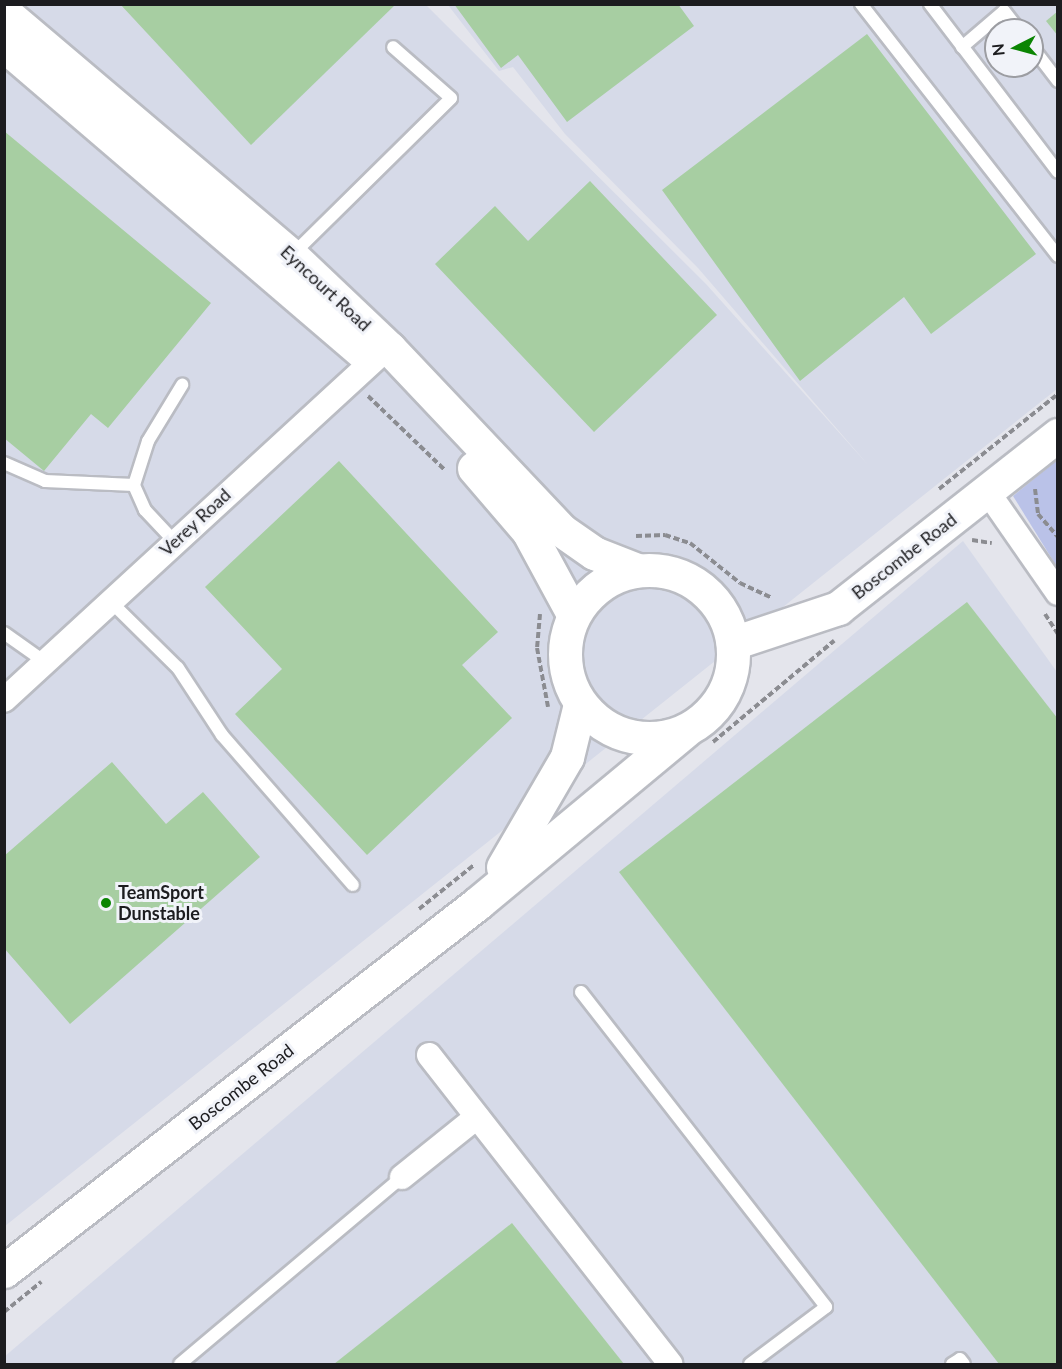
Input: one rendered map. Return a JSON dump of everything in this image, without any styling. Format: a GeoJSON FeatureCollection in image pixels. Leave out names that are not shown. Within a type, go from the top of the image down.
{"type":"FeatureCollection","features":[{"type":"Feature","properties":{"kind":"main road","name":"Eyncourt Road"},"geometry":{"type":"LineString","coordinates":[[4,12],[292,256],[380,354],[528,531],[573,614]]}},
{"type":"Feature","properties":{"kind":"main road","name":"Eyncourt Road"},"geometry":{"type":"LineString","coordinates":[[4,45],[380,354],[561,530],[594,553],[637,570]]}},
{"type":"Feature","properties":{"kind":"main road","name":"Boscombe Road"},"geometry":{"type":"LineString","coordinates":[[733,643],[838,608],[1058,435]]}},
{"type":"Feature","properties":{"kind":"main road"},"geometry":{"type":"LineString","coordinates":[[637,570],[689,579],[725,617],[733,643],[732,670],[723,695],[685,731],[657,739],[627,737],[601,725],[580,704],[566,676],[564,645],[573,614],[589,593],[637,570]]}},
{"type":"Feature","properties":{"kind":"main road","name":"Boscombe Road"},"geometry":{"type":"LineString","coordinates":[[478,903],[524,838],[567,757],[580,704]]}},
{"type":"Feature","properties":{"kind":"main road","name":"Boscombe Road"},"geometry":{"type":"LineString","coordinates":[[4,1271],[478,903],[685,731]]}},
{"type":"Feature","properties":{"kind":"street","name":"Verey Road"},"geometry":{"type":"LineString","coordinates":[[4,700],[380,354]]}},
{"type":"Feature","properties":{"kind":"street"},"geometry":{"type":"LineString","coordinates":[[987,491],[1057,592]]}},
{"type":"Feature","properties":{"kind":"street"},"geometry":{"type":"LineString","coordinates":[[429,1055],[670,1365]]}},
{"type":"Feature","properties":{"kind":"street"},"geometry":{"type":"LineString","coordinates":[[402,1177],[477,1117]]}},
{"type":"Feature","properties":{"kind":"lane"},"geometry":{"type":"LineString","coordinates":[[861,4],[1058,256]]}},
{"type":"Feature","properties":{"kind":"lane"},"geometry":{"type":"LineString","coordinates":[[930,4],[1058,172]]}},
{"type":"Feature","properties":{"kind":"lane"},"geometry":{"type":"LineString","coordinates":[[962,47],[1008,8]]}},
{"type":"Feature","properties":{"kind":"lane"},"geometry":{"type":"LineString","coordinates":[[292,256],[451,98],[393,47]]}},
{"type":"Feature","properties":{"kind":"lane"},"geometry":{"type":"LineString","coordinates":[[1044,63],[1058,81]]}},
{"type":"Feature","properties":{"kind":"lane"},"geometry":{"type":"LineString","coordinates":[[175,542],[145,510],[134,485],[148,441],[182,385]]}},
{"type":"Feature","properties":{"kind":"lane"},"geometry":{"type":"LineString","coordinates":[[4,463],[45,482],[134,485]]}},
{"type":"Feature","properties":{"kind":"lane"},"geometry":{"type":"LineString","coordinates":[[110,601],[178,668],[222,735],[353,885]]}},
{"type":"Feature","properties":{"kind":"lane"},"geometry":{"type":"LineString","coordinates":[[4,633],[45,662]]}},
{"type":"Feature","properties":{"kind":"lane"},"geometry":{"type":"LineString","coordinates":[[580,992],[826,1307],[750,1365]]}},
{"type":"Feature","properties":{"kind":"lane"},"geometry":{"type":"LineString","coordinates":[[180,1365],[402,1177]]}},
{"type":"Feature","properties":{"kind":"lane"},"geometry":{"type":"LineString","coordinates":[[952,1365],[960,1359],[964,1365]]}},
{"type":"Feature","properties":{"kind":"path"},"geometry":{"type":"LineString","coordinates":[[929,496],[1058,394]]}},
{"type":"Feature","properties":{"kind":"path"},"geometry":{"type":"LineString","coordinates":[[1035,488],[1038,514],[1058,537]]}},
{"type":"Feature","properties":{"kind":"path"},"geometry":{"type":"LineString","coordinates":[[624,535],[665,535],[690,543],[740,583],[779,597]]}},
{"type":"Feature","properties":{"kind":"path"},"geometry":{"type":"LineString","coordinates":[[543,603],[537,648],[549,713]]}},
{"type":"Feature","properties":{"kind":"path"},"geometry":{"type":"LineString","coordinates":[[412,914],[477,863]]}},
{"type":"Feature","properties":{"kind":"shaded area"},"geometry":{"type":"Polygon","coordinates":[[[5,5],[426,5],[706,284],[869,466],[698,268],[565,134],[513,67],[499,71],[448,5],[1057,5],[1057,389],[5,1226],[5,5]]]}},
{"type":"Feature","properties":{"kind":"shaded area"},"geometry":{"type":"Polygon","coordinates":[[[1057,460],[1057,567],[1013,496],[1057,460]]]}},
{"type":"Feature","properties":{"kind":"shaded area"},"geometry":{"type":"Polygon","coordinates":[[[963,541],[1057,672],[1057,1364],[5,1364],[4,1357],[963,541]]]}},
{"type":"Feature","properties":{"kind":"building"},"geometry":{"type":"Polygon","coordinates":[[[120,4],[396,4],[251,145],[120,4]]]}},
{"type":"Feature","properties":{"kind":"building"},"geometry":{"type":"Polygon","coordinates":[[[454,4],[678,4],[694,26],[567,122],[518,55],[501,68],[454,4]]]}},
{"type":"Feature","properties":{"kind":"building"},"geometry":{"type":"Polygon","coordinates":[[[1058,11],[1058,36],[1046,21],[1058,11]]]}},
{"type":"Feature","properties":{"kind":"building"},"geometry":{"type":"Polygon","coordinates":[[[867,34],[1036,254],[931,334],[904,297],[800,381],[662,190],[867,34]]]}},
{"type":"Feature","properties":{"kind":"building"},"geometry":{"type":"Polygon","coordinates":[[[4,131],[211,303],[108,428],[91,414],[44,471],[4,438],[4,131]]]}},
{"type":"Feature","properties":{"kind":"building"},"geometry":{"type":"Polygon","coordinates":[[[590,181],[717,315],[594,432],[435,264],[495,206],[528,241],[590,181]]]}},
{"type":"Feature","properties":{"kind":"building"},"geometry":{"type":"Polygon","coordinates":[[[339,461],[498,632],[462,665],[512,718],[367,855],[235,714],[282,669],[205,587],[339,461]]]}},
{"type":"Feature","properties":{"kind":"building"},"geometry":{"type":"Polygon","coordinates":[[[967,602],[1058,719],[1058,1364],[999,1364],[619,872],[967,602]]]}},
{"type":"Feature","properties":{"kind":"building","name":"TeamSport Dunstable"},"geometry":{"type":"Polygon","coordinates":[[[112,762],[166,824],[203,792],[260,857],[70,1024],[4,948],[4,856],[112,762]]]}},
{"type":"Feature","properties":{"kind":"building"},"geometry":{"type":"Polygon","coordinates":[[[512,1223],[624,1364],[334,1364],[512,1223]]]}},
{"type":"Feature","properties":{"kind":"place","name":"TeamSport Dunstable"},"geometry":{"type":"Point","coordinates":[106,903]}}]}
